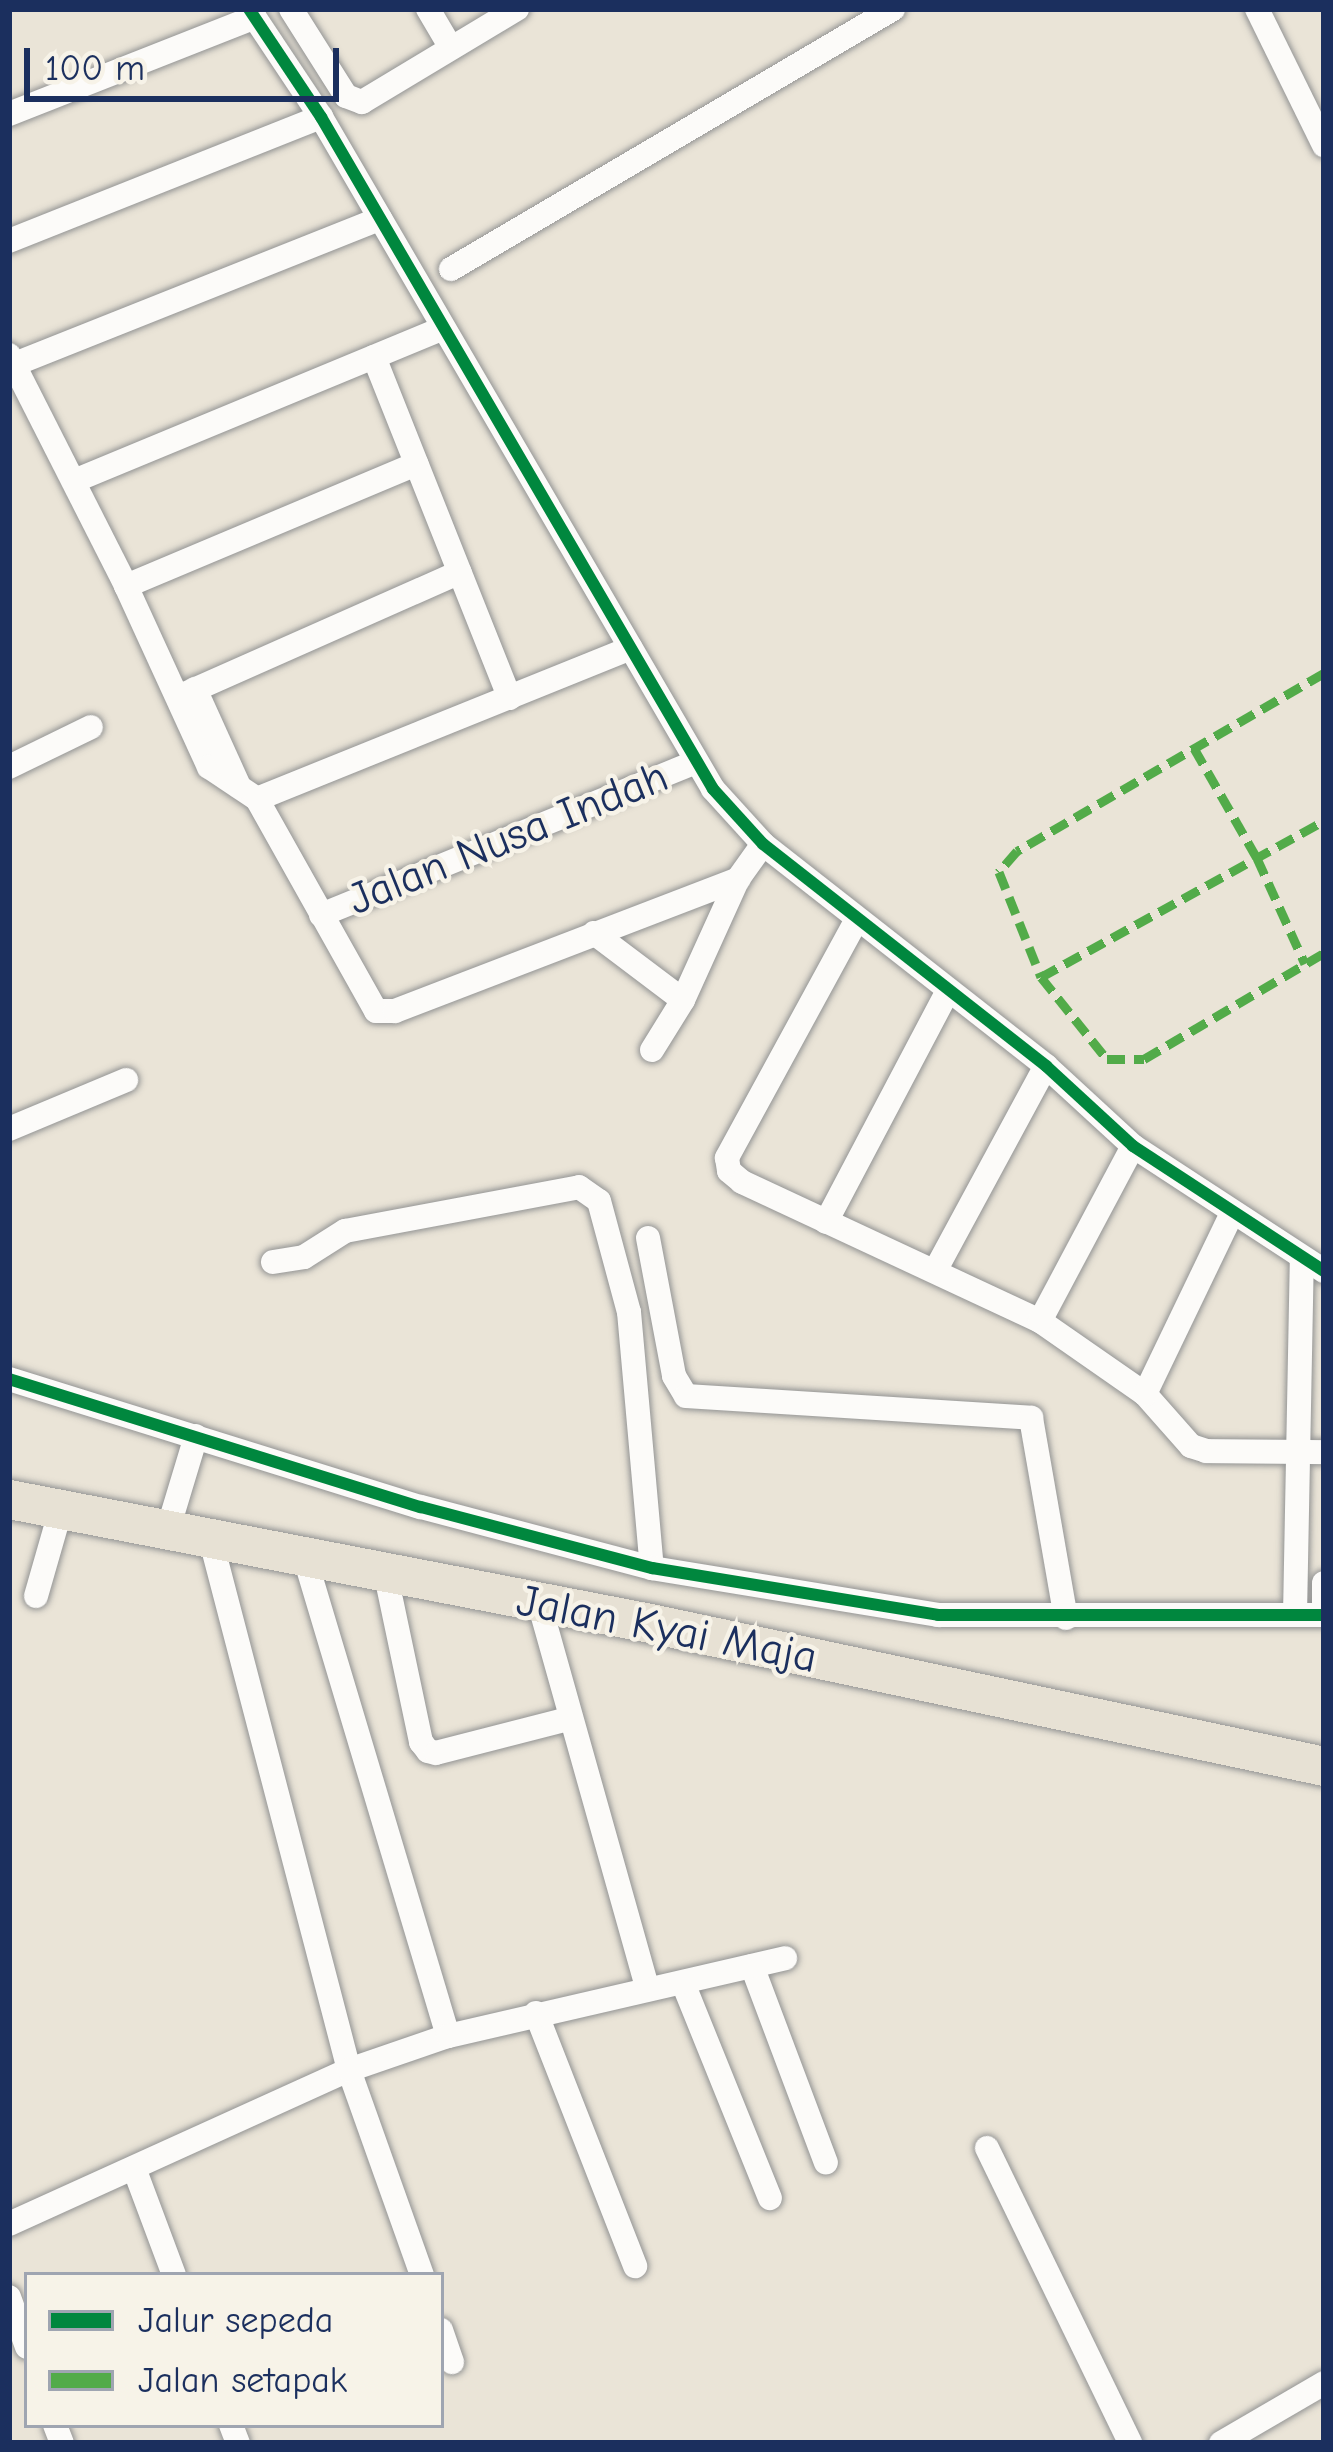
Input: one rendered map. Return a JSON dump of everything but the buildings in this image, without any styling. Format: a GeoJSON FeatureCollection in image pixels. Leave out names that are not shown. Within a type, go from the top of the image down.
{"type":"FeatureCollection","features":[{"type":"Feature","properties":{"kind":"main road","name":"Jalan Kyai Maja"},"geometry":{"type":"LineString","coordinates":[[9,1499],[385,1571],[540,1606],[650,1623],[1324,1766]]}},
{"type":"Feature","properties":{"kind":"street"},"geometry":{"type":"LineString","coordinates":[[291,9],[346,96],[362,102],[517,9]]}},
{"type":"Feature","properties":{"kind":"street"},"geometry":{"type":"LineString","coordinates":[[428,9],[452,48]]}},
{"type":"Feature","properties":{"kind":"street"},"geometry":{"type":"LineString","coordinates":[[451,269],[893,9]]}},
{"type":"Feature","properties":{"kind":"street"},"geometry":{"type":"LineString","coordinates":[[1257,9],[1324,145]]}},
{"type":"Feature","properties":{"kind":"street"},"geometry":{"type":"LineString","coordinates":[[9,114],[252,13],[321,117],[695,762],[763,844],[1046,1066],[1133,1146],[1313,1265],[1312,1452],[1295,1615]]}},
{"type":"Feature","properties":{"kind":"street"},"geometry":{"type":"LineString","coordinates":[[9,241],[321,117]]}},
{"type":"Feature","properties":{"kind":"street"},"geometry":{"type":"LineString","coordinates":[[380,219],[12,360],[127,586],[376,1011],[395,1011],[738,879]]}},
{"type":"Feature","properties":{"kind":"street"},"geometry":{"type":"LineString","coordinates":[[74,481],[443,328]]}},
{"type":"Feature","properties":{"kind":"street"},"geometry":{"type":"LineString","coordinates":[[374,357],[510,698]]}},
{"type":"Feature","properties":{"kind":"street"},"geometry":{"type":"LineString","coordinates":[[127,586],[416,464]]}},
{"type":"Feature","properties":{"kind":"street"},"geometry":{"type":"LineString","coordinates":[[186,693],[460,572]]}},
{"type":"Feature","properties":{"kind":"street"},"geometry":{"type":"LineString","coordinates":[[249,794],[631,648]]}},
{"type":"Feature","properties":{"kind":"street"},"geometry":{"type":"LineString","coordinates":[[9,767],[91,727]]}},
{"type":"Feature","properties":{"kind":"street","name":"Jalan Nusa Indah"},"geometry":{"type":"LineString","coordinates":[[321,915],[695,762]]}},
{"type":"Feature","properties":{"kind":"street"},"geometry":{"type":"LineString","coordinates":[[652,1050],[683,1000],[738,879],[763,844]]}},
{"type":"Feature","properties":{"kind":"street"},"geometry":{"type":"LineString","coordinates":[[856,921],[727,1158],[729,1171],[742,1182],[1040,1321],[1145,1394],[1191,1446],[1206,1451],[1312,1452]]}},
{"type":"Feature","properties":{"kind":"street"},"geometry":{"type":"LineString","coordinates":[[594,933],[683,1000]]}},
{"type":"Feature","properties":{"kind":"street"},"geometry":{"type":"LineString","coordinates":[[826,1222],[948,991]]}},
{"type":"Feature","properties":{"kind":"street"},"geometry":{"type":"LineString","coordinates":[[934,1271],[1046,1066]]}},
{"type":"Feature","properties":{"kind":"street"},"geometry":{"type":"LineString","coordinates":[[9,1129],[126,1080]]}},
{"type":"Feature","properties":{"kind":"street"},"geometry":{"type":"LineString","coordinates":[[1040,1321],[1133,1146]]}},
{"type":"Feature","properties":{"kind":"street"},"geometry":{"type":"LineString","coordinates":[[273,1262],[304,1257],[345,1231],[579,1187],[599,1201],[629,1312],[652,1568]]}},
{"type":"Feature","properties":{"kind":"street"},"geometry":{"type":"LineString","coordinates":[[1145,1394],[1232,1213]]}},
{"type":"Feature","properties":{"kind":"street"},"geometry":{"type":"LineString","coordinates":[[648,1238],[674,1376],[686,1396],[1031,1418],[1066,1618]]}},
{"type":"Feature","properties":{"kind":"street"},"geometry":{"type":"LineString","coordinates":[[9,1378],[190,1455],[421,1507],[652,1568],[938,1615],[1324,1615],[1324,1583]]}},
{"type":"Feature","properties":{"kind":"street"},"geometry":{"type":"LineString","coordinates":[[168,1529],[190,1455]]}},
{"type":"Feature","properties":{"kind":"street"},"geometry":{"type":"LineString","coordinates":[[36,1596],[61,1508]]}},
{"type":"Feature","properties":{"kind":"street"},"geometry":{"type":"LineString","coordinates":[[210,1538],[349,2070],[421,2272]]}},
{"type":"Feature","properties":{"kind":"street"},"geometry":{"type":"LineString","coordinates":[[304,1555],[448,2036]]}},
{"type":"Feature","properties":{"kind":"street"},"geometry":{"type":"LineString","coordinates":[[385,1571],[421,1742],[428,1750],[436,1753],[568,1719]]}},
{"type":"Feature","properties":{"kind":"street"},"geometry":{"type":"LineString","coordinates":[[540,1606],[568,1719],[648,1989]]}},
{"type":"Feature","properties":{"kind":"street"},"geometry":{"type":"LineString","coordinates":[[9,2224],[349,2070],[448,2036],[785,1958]]}},
{"type":"Feature","properties":{"kind":"street"},"geometry":{"type":"LineString","coordinates":[[752,1966],[826,2163]]}},
{"type":"Feature","properties":{"kind":"street"},"geometry":{"type":"LineString","coordinates":[[683,1982],[770,2198]]}},
{"type":"Feature","properties":{"kind":"street"},"geometry":{"type":"LineString","coordinates":[[536,2013],[635,2266]]}},
{"type":"Feature","properties":{"kind":"street"},"geometry":{"type":"LineString","coordinates":[[987,2148],[1130,2443]]}},
{"type":"Feature","properties":{"kind":"street"},"geometry":{"type":"LineString","coordinates":[[134,2168],[174,2272]]}},
{"type":"Feature","properties":{"kind":"street"},"geometry":{"type":"LineString","coordinates":[[9,2297],[24,2339]]}},
{"type":"Feature","properties":{"kind":"street"},"geometry":{"type":"LineString","coordinates":[[444,2339],[452,2362]]}},
{"type":"Feature","properties":{"kind":"street"},"geometry":{"type":"LineString","coordinates":[[1222,2443],[1324,2383]]}},
{"type":"Feature","properties":{"kind":"marked path"},"geometry":{"type":"LineString","coordinates":[[1324,673],[1017,851],[999,872],[1041,977],[1107,1059],[1144,1059],[1324,953]]}},
{"type":"Feature","properties":{"kind":"marked path"},"geometry":{"type":"LineString","coordinates":[[1194,748],[1257,858],[1305,964]]}},
{"type":"Feature","properties":{"kind":"marked path"},"geometry":{"type":"LineString","coordinates":[[1041,977],[1324,821]]}},
{"type":"Feature","properties":{"kind":"cycle path"},"geometry":{"type":"LineString","coordinates":[[249,9],[321,117],[713,789],[763,844],[1046,1066],[1133,1146],[1324,1271]]}},
{"type":"Feature","properties":{"kind":"cycle path"},"geometry":{"type":"LineString","coordinates":[[9,1379],[421,1507],[652,1568],[938,1615],[1324,1615]]}}]}
